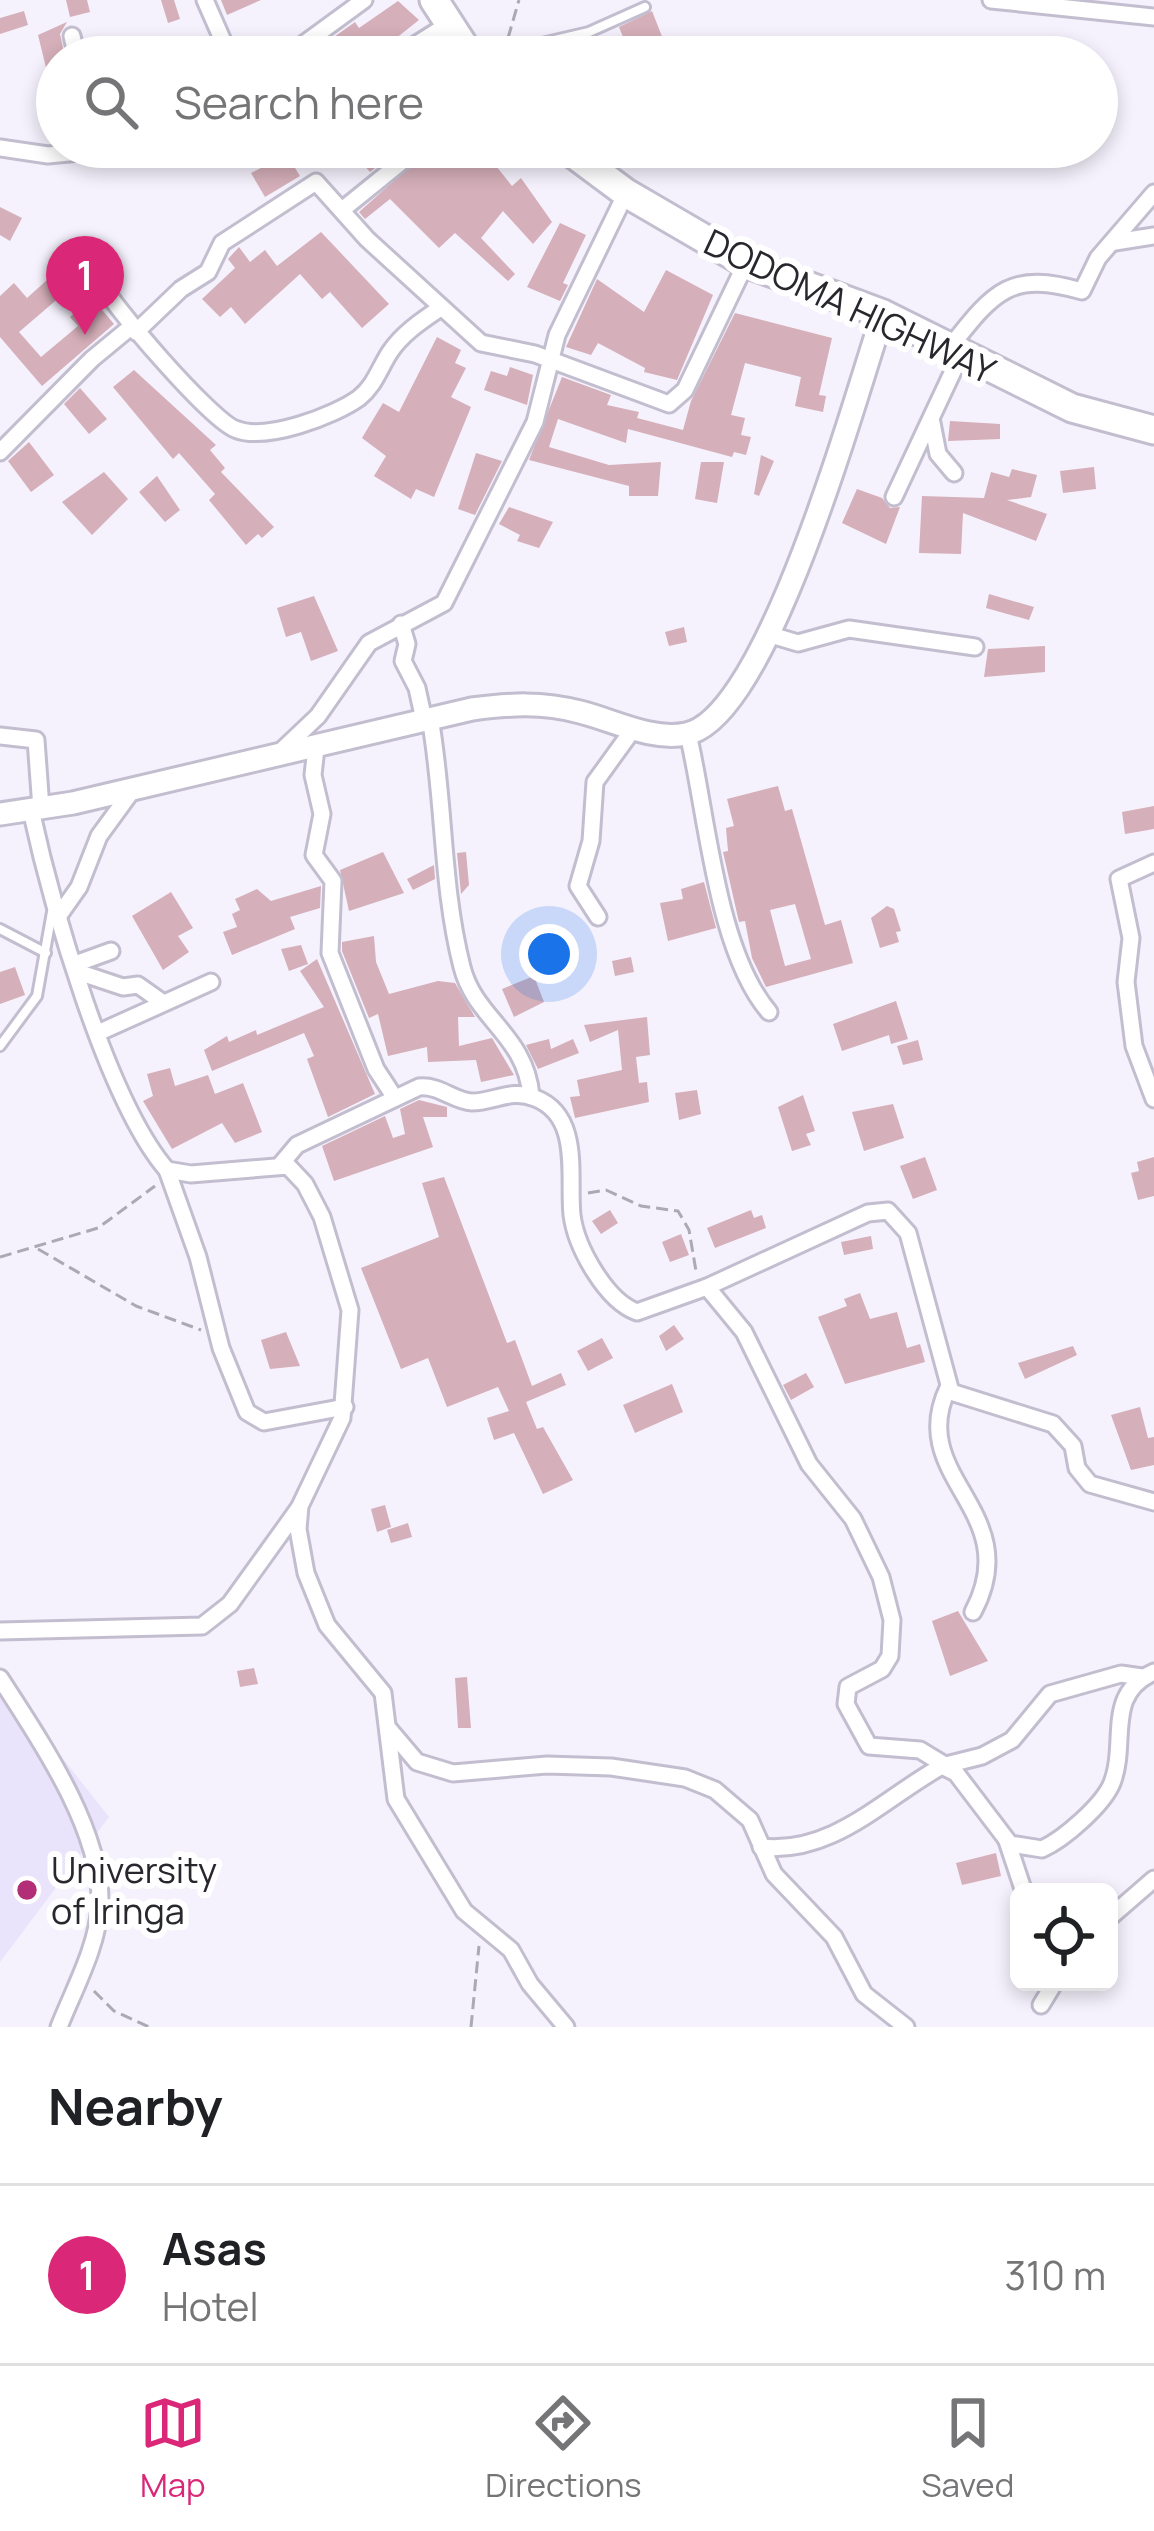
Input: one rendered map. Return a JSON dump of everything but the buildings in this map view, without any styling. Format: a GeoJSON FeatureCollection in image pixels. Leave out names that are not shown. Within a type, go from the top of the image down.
{"type":"FeatureCollection","features":[{"type":"Feature","properties":{"kind":"highway","name":"DODOMA HIGHWAY"},"geometry":{"type":"LineString","coordinates":[[592,168],[746,263],[884,314],[1052,400],[1154,430]]}},
{"type":"Feature","properties":{"kind":"street"},"geometry":{"type":"LineString","coordinates":[[205,0],[221,36]]}},
{"type":"Feature","properties":{"kind":"street"},"geometry":{"type":"LineString","coordinates":[[315,36],[364,0]]}},
{"type":"Feature","properties":{"kind":"street"},"geometry":{"type":"LineString","coordinates":[[992,0],[1154,17]]}},
{"type":"Feature","properties":{"kind":"street"},"geometry":{"type":"LineString","coordinates":[[417,36],[441,12]]}},
{"type":"Feature","properties":{"kind":"street"},"geometry":{"type":"LineString","coordinates":[[0,148],[36,155]]}},
{"type":"Feature","properties":{"kind":"street"},"geometry":{"type":"LineString","coordinates":[[342,210],[393,168]]}},
{"type":"Feature","properties":{"kind":"street"},"geometry":{"type":"LineString","coordinates":[[0,452],[92,358],[208,272],[217,248],[311,183],[321,185],[439,309],[481,344],[550,360],[644,399],[671,403],[685,390],[746,263]]}},
{"type":"Feature","properties":{"kind":"street"},"geometry":{"type":"LineString","coordinates":[[279,753],[340,688],[362,650],[444,603],[536,422],[557,335],[626,193]]}},
{"type":"Feature","properties":{"kind":"street"},"geometry":{"type":"LineString","coordinates":[[894,497],[975,314],[1014,286],[1034,279],[1082,291],[1098,258],[1154,193]]}},
{"type":"Feature","properties":{"kind":"street"},"geometry":{"type":"LineString","coordinates":[[1114,242],[1154,236]]}},
{"type":"Feature","properties":{"kind":"street"},"geometry":{"type":"LineString","coordinates":[[98,278],[134,329],[223,422],[244,432],[318,420],[350,404],[374,383],[395,345],[439,309]]}},
{"type":"Feature","properties":{"kind":"street"},"geometry":{"type":"LineString","coordinates":[[0,814],[316,748],[427,719],[525,702],[634,728],[688,734],[723,712],[771,634],[884,314]]}},
{"type":"Feature","properties":{"kind":"street"},"geometry":{"type":"LineString","coordinates":[[932,419],[938,454],[954,473]]}},
{"type":"Feature","properties":{"kind":"street"},"geometry":{"type":"LineString","coordinates":[[401,624],[407,644],[403,661],[427,719],[444,882],[461,965],[468,985],[522,1054],[531,1096]]}},
{"type":"Feature","properties":{"kind":"street"},"geometry":{"type":"LineString","coordinates":[[771,634],[798,643],[849,629],[975,647]]}},
{"type":"Feature","properties":{"kind":"street"},"geometry":{"type":"LineString","coordinates":[[598,917],[578,886],[591,841],[595,782],[634,728]]}},
{"type":"Feature","properties":{"kind":"street"},"geometry":{"type":"LineString","coordinates":[[688,734],[703,822],[739,956],[752,991],[769,1012]]}},
{"type":"Feature","properties":{"kind":"street"},"geometry":{"type":"LineString","coordinates":[[0,736],[26,735],[38,744],[36,809],[76,968],[145,1139],[167,1175],[198,1257],[242,1405],[258,1420],[296,1419],[345,1407]]}},
{"type":"Feature","properties":{"kind":"street"},"geometry":{"type":"LineString","coordinates":[[316,748],[313,775],[322,818],[314,855],[333,881],[330,953],[376,1069],[394,1098]]}},
{"type":"Feature","properties":{"kind":"street"},"geometry":{"type":"LineString","coordinates":[[57,906],[79,887],[99,836],[134,788]]}},
{"type":"Feature","properties":{"kind":"street"},"geometry":{"type":"LineString","coordinates":[[1154,863],[1119,880],[1131,938],[1126,982],[1134,1046],[1154,1099]]}},
{"type":"Feature","properties":{"kind":"street"},"geometry":{"type":"LineString","coordinates":[[76,968],[111,951]]}},
{"type":"Feature","properties":{"kind":"street"},"geometry":{"type":"LineString","coordinates":[[76,968],[123,987],[138,985],[162,1002]]}},
{"type":"Feature","properties":{"kind":"street"},"geometry":{"type":"LineString","coordinates":[[100,1032],[211,982]]}},
{"type":"Feature","properties":{"kind":"street"},"geometry":{"type":"LineString","coordinates":[[167,1175],[281,1164],[297,1145],[427,1086],[468,1102],[514,1093],[531,1096],[549,1106],[564,1132],[575,1171],[572,1199],[581,1242],[622,1305],[647,1311],[868,1213],[888,1211],[908,1234],[948,1388],[939,1449],[974,1508],[988,1543],[986,1580],[973,1612]]}},
{"type":"Feature","properties":{"kind":"street"},"geometry":{"type":"LineString","coordinates":[[0,1630],[202,1626],[230,1604],[301,1506],[345,1407],[348,1298],[305,1184],[281,1164]]}},
{"type":"Feature","properties":{"kind":"street"},"geometry":{"type":"LineString","coordinates":[[706,1288],[744,1332],[809,1465],[853,1519],[881,1577],[892,1647],[882,1669],[848,1687],[851,1717],[869,1746],[920,1750],[947,1766],[1007,1841],[1021,1883]]}},
{"type":"Feature","properties":{"kind":"street"},"geometry":{"type":"LineString","coordinates":[[948,1388],[1053,1424],[1072,1447],[1077,1468],[1090,1484],[1154,1502]]}},
{"type":"Feature","properties":{"kind":"street"},"geometry":{"type":"LineString","coordinates":[[301,1506],[300,1551],[321,1614],[373,1675],[388,1709],[388,1768],[396,1799],[474,1921],[512,1950],[530,1984],[566,2027]]}},
{"type":"Feature","properties":{"kind":"street"},"geometry":{"type":"LineString","coordinates":[[761,1847],[812,1843],[872,1814],[947,1766],[982,1756],[1012,1740],[1059,1690],[1150,1671]]}},
{"type":"Feature","properties":{"kind":"street"},"geometry":{"type":"LineString","coordinates":[[1007,1841],[1029,1850],[1053,1844],[1108,1792],[1124,1700],[1150,1671]]}},
{"type":"Feature","properties":{"kind":"street"},"geometry":{"type":"LineString","coordinates":[[0,1678],[91,1837],[100,1906],[59,2027]]}},
{"type":"Feature","properties":{"kind":"street"},"geometry":{"type":"LineString","coordinates":[[389,1730],[417,1762],[453,1773],[547,1765],[611,1767],[699,1781],[746,1815],[782,1887],[841,1947],[864,1994],[906,2027]]}},
{"type":"Feature","properties":{"kind":"street"},"geometry":{"type":"LineString","coordinates":[[1118,1910],[1154,1879]]}},
{"type":"Feature","properties":{"kind":"street"},"geometry":{"type":"LineString","coordinates":[[1042,2005],[1050,1991]]}},
{"type":"Feature","properties":{"kind":"lane"},"geometry":{"type":"LineString","coordinates":[[574,36],[645,7]]}},
{"type":"Feature","properties":{"kind":"lane"},"geometry":{"type":"LineString","coordinates":[[0,1046],[33,1006],[57,906]]}},
{"type":"Feature","properties":{"kind":"lane"},"geometry":{"type":"LineString","coordinates":[[0,929],[46,953]]}},
{"type":"Feature","properties":{"kind":"path"},"geometry":{"type":"LineString","coordinates":[[510,36],[519,0]]}},
{"type":"Feature","properties":{"kind":"path"},"geometry":{"type":"LineString","coordinates":[[0,1257],[98,1228],[167,1175]]}},
{"type":"Feature","properties":{"kind":"path"},"geometry":{"type":"LineString","coordinates":[[572,1199],[598,1189],[641,1206],[678,1210],[706,1288]]}},
{"type":"Feature","properties":{"kind":"path"},"geometry":{"type":"LineString","coordinates":[[38,1249],[136,1306],[219,1338]]}},
{"type":"Feature","properties":{"kind":"path"},"geometry":{"type":"LineString","coordinates":[[471,2027],[481,1966],[474,1921]]}},
{"type":"Feature","properties":{"kind":"path"},"geometry":{"type":"LineString","coordinates":[[80,1976],[114,2011],[149,2027]]}},
{"type":"Feature","properties":{"kind":"shaded area","name":"University of Iringa"},"geometry":{"type":"Polygon","coordinates":[[[0,1679],[109,1817],[0,1962],[0,1679]]]}},
{"type":"Feature","properties":{"kind":"place","name":"Asas"},"geometry":{"type":"Point","coordinates":[85,335]}},
{"type":"Feature","properties":{"kind":"place","name":"University of Iringa"},"geometry":{"type":"Point","coordinates":[27,1890]}}]}
